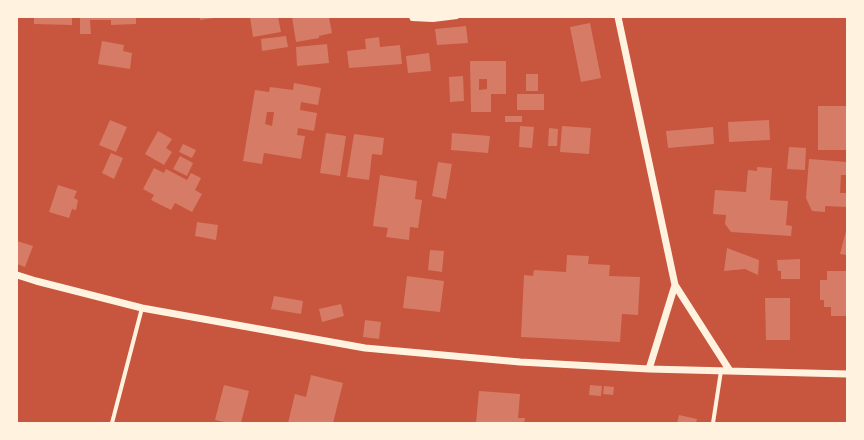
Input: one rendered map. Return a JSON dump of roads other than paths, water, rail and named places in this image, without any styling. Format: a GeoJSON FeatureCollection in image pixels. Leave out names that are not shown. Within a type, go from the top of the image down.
{"type":"FeatureCollection","features":[{"type":"Feature","properties":{"kind":"street"},"geometry":{"type":"LineString","coordinates":[[411,17],[412,19],[433,20],[456,17]]}},
{"type":"Feature","properties":{"kind":"street"},"geometry":{"type":"LineString","coordinates":[[618,17],[675,285],[730,371]]}},
{"type":"Feature","properties":{"kind":"street"},"geometry":{"type":"LineString","coordinates":[[17,275],[142,308],[365,348],[520,362],[721,371],[847,374]]}},
{"type":"Feature","properties":{"kind":"street"},"geometry":{"type":"LineString","coordinates":[[649,368],[675,285]]}},
{"type":"Feature","properties":{"kind":"street"},"geometry":{"type":"LineString","coordinates":[[112,423],[142,308]]}},
{"type":"Feature","properties":{"kind":"street"},"geometry":{"type":"LineString","coordinates":[[713,423],[721,371]]}}]}
